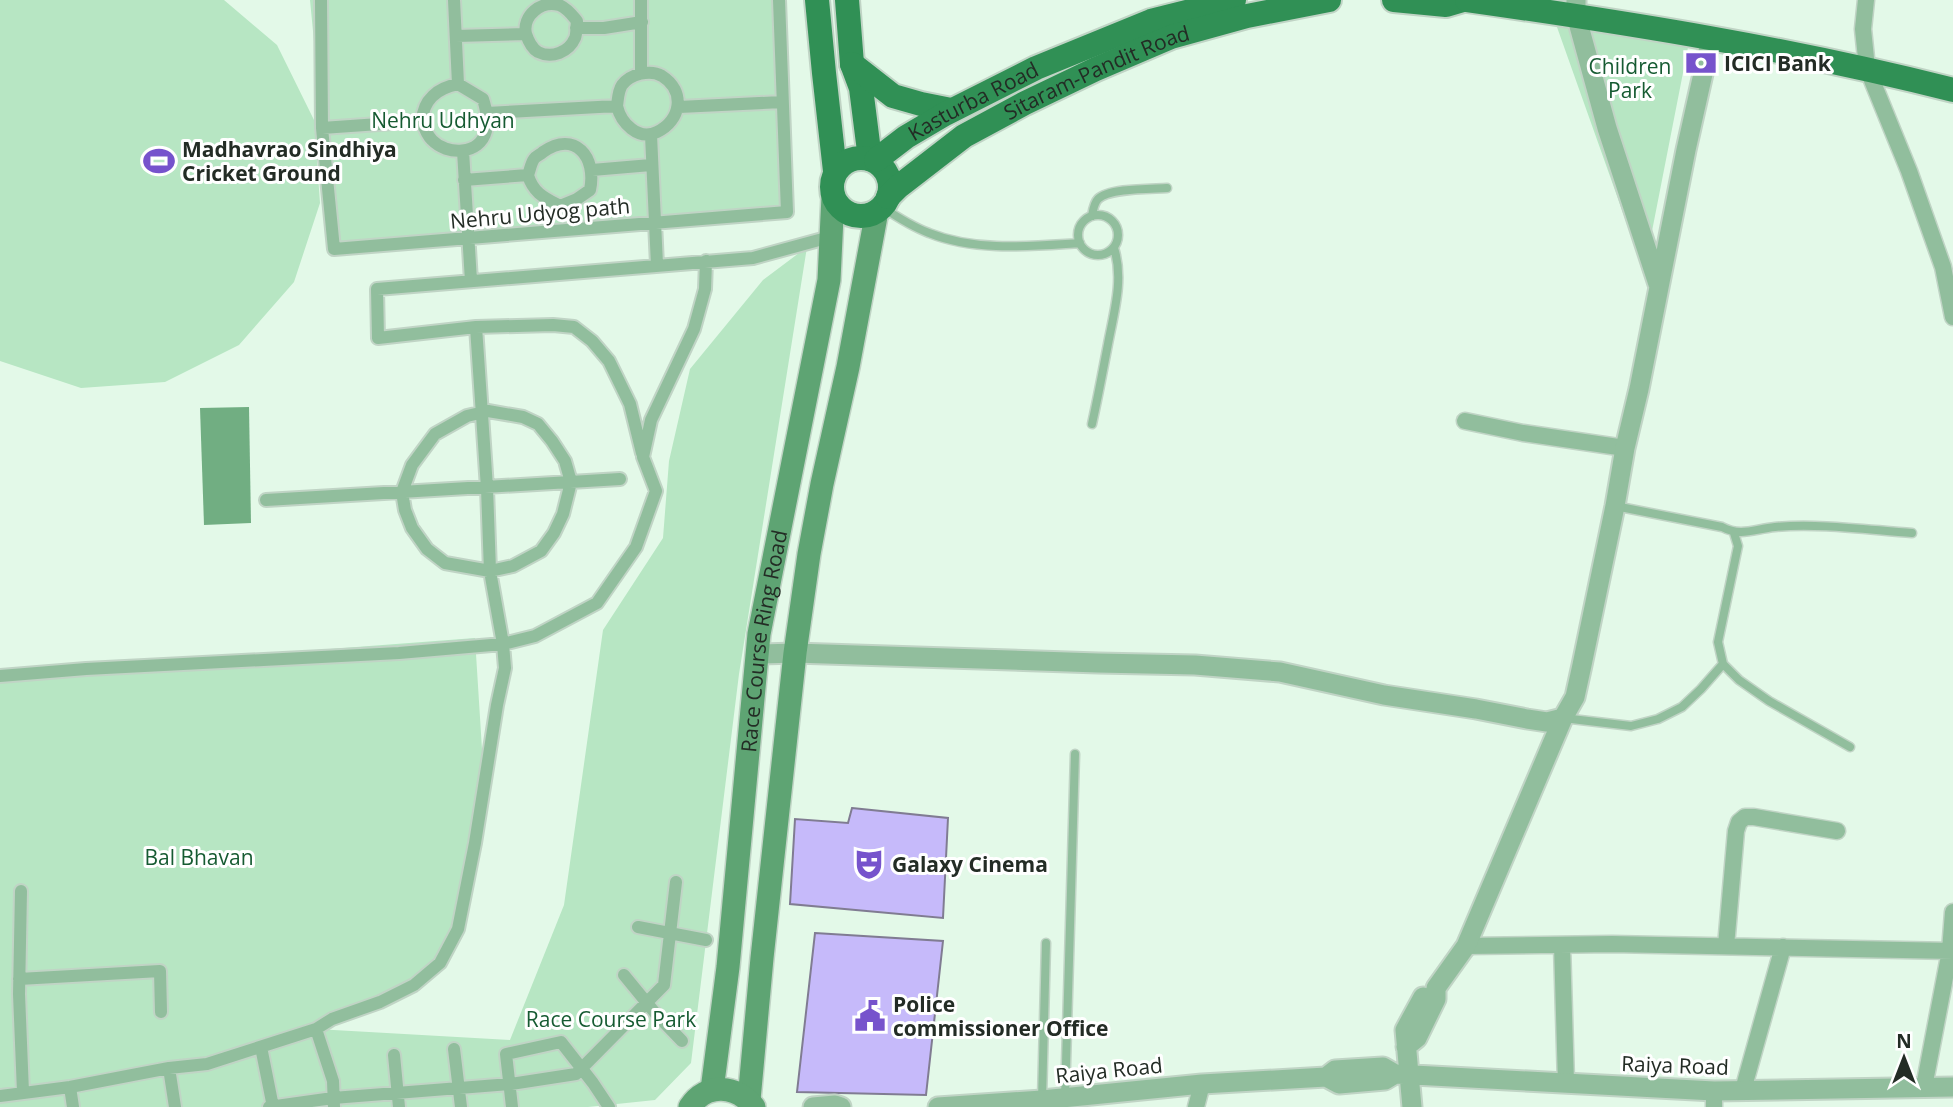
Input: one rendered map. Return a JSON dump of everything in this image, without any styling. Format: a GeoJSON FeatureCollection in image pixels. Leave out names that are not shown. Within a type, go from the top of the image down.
{"type":"FeatureCollection","features":[{"type":"Feature","properties":{"kind":"main road"},"geometry":{"type":"LineString","coordinates":[[817,0],[835,171],[832,181],[833,196],[839,207],[849,214],[860,216],[872,214],[882,205],[890,186],[888,174],[873,159],[861,88],[852,64],[847,0]]}},
{"type":"Feature","properties":{"kind":"main road","name":"Kasturba Road"},"geometry":{"type":"LineString","coordinates":[[873,159],[951,110],[1036,68],[1151,21],[1234,0]]}},
{"type":"Feature","properties":{"kind":"main road","name":"Sitaram-Pandit Road"},"geometry":{"type":"LineString","coordinates":[[882,205],[907,180],[964,136],[1084,74],[1170,18],[1247,16],[1329,0]]}},
{"type":"Feature","properties":{"kind":"main road"},"geometry":{"type":"LineString","coordinates":[[1394,0],[1446,5],[1465,0],[1576,8],[1710,38],[1867,68],[1953,90]]}},
{"type":"Feature","properties":{"kind":"main road"},"geometry":{"type":"LineString","coordinates":[[852,64],[893,96],[951,110]]}},
{"type":"Feature","properties":{"kind":"main road"},"geometry":{"type":"LineString","coordinates":[[835,171],[848,160],[861,157],[873,159]]}},
{"type":"Feature","properties":{"kind":"main road","name":"Race Course Ring Road"},"geometry":{"type":"LineString","coordinates":[[712,1090],[728,967],[760,634],[829,280],[833,196]]}},
{"type":"Feature","properties":{"kind":"main road","name":"Race Course Ring Road"},"geometry":{"type":"LineString","coordinates":[[752,1104],[762,958],[795,653],[811,542],[882,205]]}},
{"type":"Feature","properties":{"kind":"main road"},"geometry":{"type":"LineString","coordinates":[[690,1107],[702,1094],[722,1088],[732,1090],[752,1104]]}},
{"type":"Feature","properties":{"kind":"street","name":"Nehru Udyog path"},"geometry":{"type":"LineString","coordinates":[[321,0],[322,128],[334,249],[787,212],[779,0]]}},
{"type":"Feature","properties":{"kind":"street"},"geometry":{"type":"LineString","coordinates":[[454,0],[458,84]]}},
{"type":"Feature","properties":{"kind":"street"},"geometry":{"type":"LineString","coordinates":[[641,0],[641,73]]}},
{"type":"Feature","properties":{"kind":"street"},"geometry":{"type":"LineString","coordinates":[[1866,0],[1863,29],[1867,68],[1948,268],[1953,317]]}},
{"type":"Feature","properties":{"kind":"street"},"geometry":{"type":"LineString","coordinates":[[558,4],[569,11],[577,21],[576,36],[568,49],[554,56],[537,52],[526,34],[524,25],[527,16],[534,9],[546,5],[558,4]]}},
{"type":"Feature","properties":{"kind":"street"},"geometry":{"type":"LineString","coordinates":[[1576,8],[1607,128],[1660,288]]}},
{"type":"Feature","properties":{"kind":"street"},"geometry":{"type":"LineString","coordinates":[[576,28],[604,28],[642,22]]}},
{"type":"Feature","properties":{"kind":"street"},"geometry":{"type":"LineString","coordinates":[[456,36],[526,34]]}},
{"type":"Feature","properties":{"kind":"street"},"geometry":{"type":"LineString","coordinates":[[1412,1107],[1402,1075],[1406,1047],[1417,1038],[1436,999],[1436,988],[1466,946],[1563,718],[1575,697],[1710,38]]}},
{"type":"Feature","properties":{"kind":"street"},"geometry":{"type":"LineString","coordinates":[[641,73],[659,74],[669,82],[677,95],[679,107],[665,128],[651,135],[640,134],[628,126],[620,117],[617,106],[622,85],[641,73]]}},
{"type":"Feature","properties":{"kind":"street"},"geometry":{"type":"LineString","coordinates":[[458,84],[483,99],[487,113],[486,132],[477,146],[463,151],[447,150],[432,140],[422,121],[428,100],[445,87],[458,84]]}},
{"type":"Feature","properties":{"kind":"street"},"geometry":{"type":"LineString","coordinates":[[679,107],[782,102]]}},
{"type":"Feature","properties":{"kind":"street"},"geometry":{"type":"LineString","coordinates":[[487,113],[617,106]]}},
{"type":"Feature","properties":{"kind":"street"},"geometry":{"type":"LineString","coordinates":[[322,128],[422,121]]}},
{"type":"Feature","properties":{"kind":"street"},"geometry":{"type":"LineString","coordinates":[[651,135],[657,265]]}},
{"type":"Feature","properties":{"kind":"street"},"geometry":{"type":"LineString","coordinates":[[568,143],[582,151],[590,161],[593,176],[590,190],[560,206],[538,195],[528,175],[533,160],[552,146],[568,143]]}},
{"type":"Feature","properties":{"kind":"street"},"geometry":{"type":"LineString","coordinates":[[463,151],[471,281]]}},
{"type":"Feature","properties":{"kind":"street"},"geometry":{"type":"LineString","coordinates":[[592,170],[651,165]]}},
{"type":"Feature","properties":{"kind":"street"},"geometry":{"type":"LineString","coordinates":[[464,180],[528,175]]}},
{"type":"Feature","properties":{"kind":"street"},"geometry":{"type":"LineString","coordinates":[[0,676],[400,653],[503,644],[535,636],[597,603],[636,547],[656,491],[643,457],[630,404],[609,361],[592,341],[574,327],[476,327],[378,338],[377,289],[753,258],[830,237]]}},
{"type":"Feature","properties":{"kind":"street"},"geometry":{"type":"LineString","coordinates":[[643,457],[651,420],[694,329],[705,289],[706,261]]}},
{"type":"Feature","properties":{"kind":"street"},"geometry":{"type":"LineString","coordinates":[[4,1099],[23,1092],[71,1087],[169,1068],[207,1064],[316,1029],[332,1019],[380,1003],[414,985],[440,963],[458,929],[505,668],[490,571],[476,327]]}},
{"type":"Feature","properties":{"kind":"street"},"geometry":{"type":"LineString","coordinates":[[488,411],[523,417],[538,424],[565,461],[571,482],[563,514],[541,551],[513,566],[490,571],[445,562],[427,549],[412,528],[402,492],[412,465],[435,434],[467,416],[488,411]]}},
{"type":"Feature","properties":{"kind":"street"},"geometry":{"type":"LineString","coordinates":[[1465,421],[1522,433],[1625,448]]}},
{"type":"Feature","properties":{"kind":"street"},"geometry":{"type":"LineString","coordinates":[[267,500],[620,479]]}},
{"type":"Feature","properties":{"kind":"street"},"geometry":{"type":"LineString","coordinates":[[758,654],[1195,665],[1280,672],[1384,695],[1547,722],[1563,718]]}},
{"type":"Feature","properties":{"kind":"street"},"geometry":{"type":"LineString","coordinates":[[1726,946],[1739,822],[1745,817],[1754,817],[1837,831]]}},
{"type":"Feature","properties":{"kind":"street"},"geometry":{"type":"LineString","coordinates":[[261,1047],[271,1107],[398,1101],[458,1089],[576,1074],[664,985],[676,882]]}},
{"type":"Feature","properties":{"kind":"street"},"geometry":{"type":"LineString","coordinates":[[21,891],[19,979],[23,1092]]}},
{"type":"Feature","properties":{"kind":"street"},"geometry":{"type":"LineString","coordinates":[[1924,1087],[1952,951],[1953,912]]}},
{"type":"Feature","properties":{"kind":"street"},"geometry":{"type":"LineString","coordinates":[[638,927],[706,940]]}},
{"type":"Feature","properties":{"kind":"street"},"geometry":{"type":"LineString","coordinates":[[1562,945],[1566,1083]]}},
{"type":"Feature","properties":{"kind":"street"},"geometry":{"type":"LineString","coordinates":[[1466,946],[1726,946],[1952,951]]}},
{"type":"Feature","properties":{"kind":"street"},"geometry":{"type":"LineString","coordinates":[[1743,1090],[1783,947]]}},
{"type":"Feature","properties":{"kind":"street"},"geometry":{"type":"LineString","coordinates":[[19,979],[160,971],[161,1012]]}},
{"type":"Feature","properties":{"kind":"street"},"geometry":{"type":"LineString","coordinates":[[624,975],[682,1041]]}},
{"type":"Feature","properties":{"kind":"street"},"geometry":{"type":"LineString","coordinates":[[316,1029],[333,1081],[333,1103]]}},
{"type":"Feature","properties":{"kind":"street"},"geometry":{"type":"LineString","coordinates":[[512,1107],[506,1054],[561,1042],[609,1107]]}},
{"type":"Feature","properties":{"kind":"street"},"geometry":{"type":"LineString","coordinates":[[454,1049],[461,1107]]}},
{"type":"Feature","properties":{"kind":"street"},"geometry":{"type":"LineString","coordinates":[[394,1055],[398,1101]]}},
{"type":"Feature","properties":{"kind":"street","name":"Raiya Road"},"geometry":{"type":"LineString","coordinates":[[937,1107],[1042,1100],[1202,1084],[1326,1077],[1335,1070],[1383,1067],[1402,1075],[1566,1083],[1714,1099],[1743,1090],[1953,1087]]}},
{"type":"Feature","properties":{"kind":"street"},"geometry":{"type":"LineString","coordinates":[[169,1068],[174,1107]]}},
{"type":"Feature","properties":{"kind":"street"},"geometry":{"type":"LineString","coordinates":[[1196,1107],[1202,1084]]}},
{"type":"Feature","properties":{"kind":"street"},"geometry":{"type":"LineString","coordinates":[[71,1087],[73,1107]]}},
{"type":"Feature","properties":{"kind":"street"},"geometry":{"type":"LineString","coordinates":[[813,1107],[841,1107]]}},
{"type":"Feature","properties":{"kind":"lane"},"geometry":{"type":"LineString","coordinates":[[1092,216],[1098,199],[1107,194],[1167,188]]}},
{"type":"Feature","properties":{"kind":"lane"},"geometry":{"type":"LineString","coordinates":[[882,205],[910,225],[951,240],[1021,247],[1080,243]]}},
{"type":"Feature","properties":{"kind":"lane"},"geometry":{"type":"LineString","coordinates":[[1105,216],[1115,224],[1119,236],[1114,248],[1109,252],[1095,255],[1084,249],[1080,243],[1079,229],[1086,218],[1105,216]]}},
{"type":"Feature","properties":{"kind":"lane"},"geometry":{"type":"LineString","coordinates":[[1092,424],[1118,297],[1119,271],[1114,248]]}},
{"type":"Feature","properties":{"kind":"lane"},"geometry":{"type":"LineString","coordinates":[[1615,506],[1722,527],[1734,533],[1777,527],[1912,533]]}},
{"type":"Feature","properties":{"kind":"lane"},"geometry":{"type":"LineString","coordinates":[[1734,533],[1738,546],[1737,557],[1718,642],[1723,664],[1739,680],[1769,701],[1850,747]]}},
{"type":"Feature","properties":{"kind":"lane"},"geometry":{"type":"LineString","coordinates":[[1563,718],[1631,726],[1658,719],[1682,707],[1723,664]]}},
{"type":"Feature","properties":{"kind":"lane"},"geometry":{"type":"LineString","coordinates":[[1065,1098],[1075,754]]}},
{"type":"Feature","properties":{"kind":"lane"},"geometry":{"type":"LineString","coordinates":[[1042,1100],[1046,943]]}},
{"type":"Feature","properties":{"kind":"green space","name":"Madhavrao Sindhiya Cricket Ground"},"geometry":{"type":"Polygon","coordinates":[[[0,0],[224,0],[277,45],[314,120],[320,203],[294,282],[239,345],[165,382],[81,388],[0,361],[0,0]]]}},
{"type":"Feature","properties":{"kind":"green space","name":"Nehru Udhyan"},"geometry":{"type":"Polygon","coordinates":[[[310,0],[779,0],[787,212],[334,249],[310,0]]]}},
{"type":"Feature","properties":{"kind":"green space","name":"Children Park"},"geometry":{"type":"Polygon","coordinates":[[[1552,13],[1690,37],[1644,272],[1552,13]]]}},
{"type":"Feature","properties":{"kind":"green space"},"geometry":{"type":"Polygon","coordinates":[[[807,247],[739,674],[691,1063],[655,1100],[588,1107],[0,1107],[0,674],[475,638],[484,781],[466,889],[440,963],[316,1029],[510,1040],[564,905],[603,630],[663,538],[669,461],[690,369],[763,280],[807,247]]]}},
{"type":"Feature","properties":{"kind":"shaded area"},"geometry":{"type":"Polygon","coordinates":[[[249,407],[251,523],[204,525],[200,408],[249,407]]]}},
{"type":"Feature","properties":{"kind":"building","name":"Galaxy Cinema"},"geometry":{"type":"Polygon","coordinates":[[[852,808],[948,818],[943,918],[790,904],[795,819],[848,823],[852,808]]]}},
{"type":"Feature","properties":{"kind":"building","name":"Police commissioner Office"},"geometry":{"type":"Polygon","coordinates":[[[815,933],[943,941],[926,1095],[797,1092],[815,933]]]}},
{"type":"Feature","properties":{"kind":"place","name":"ICICI Bank"},"geometry":{"type":"Point","coordinates":[1701,63]}},
{"type":"Feature","properties":{"kind":"place","name":"Madhavrao Sindhiya Cricket Ground"},"geometry":{"type":"Point","coordinates":[159,161]}},
{"type":"Feature","properties":{"kind":"place","name":"Galaxy Cinema"},"geometry":{"type":"Point","coordinates":[869,864]}},
{"type":"Feature","properties":{"kind":"place","name":"Police commissioner Office"},"geometry":{"type":"Point","coordinates":[870,1016]}},
{"type":"Feature","properties":{"kind":"park label","name":"Bal Bhavan"},"geometry":{"type":"Point","coordinates":[199,857]}},
{"type":"Feature","properties":{"kind":"park label","name":"Race Course Park"},"geometry":{"type":"Point","coordinates":[611,1019]}}]}
